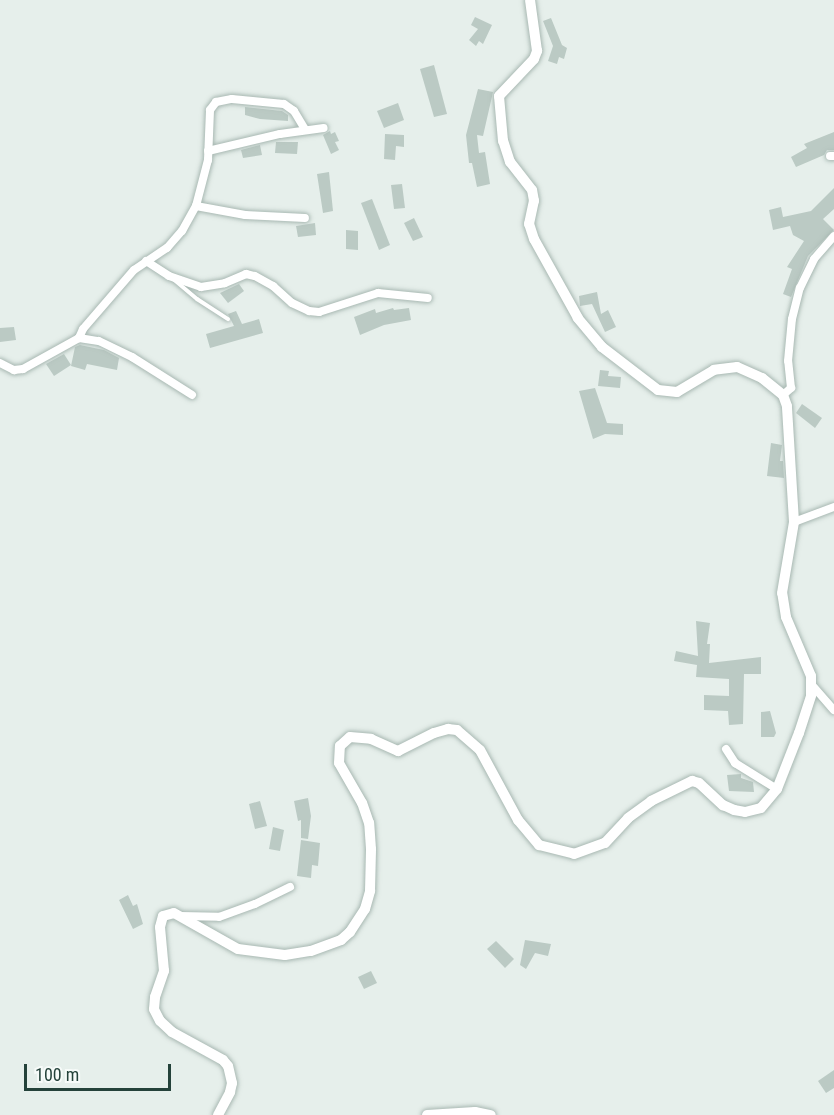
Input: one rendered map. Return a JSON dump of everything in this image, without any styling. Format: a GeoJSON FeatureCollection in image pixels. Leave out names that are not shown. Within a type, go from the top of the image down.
{"type":"FeatureCollection","features":[{"type":"Feature","properties":{"kind":"street"},"geometry":{"type":"LineString","coordinates":[[530,0],[537,51],[529,65],[499,96],[503,141],[510,162],[532,190],[534,201],[529,224],[534,239],[578,318],[602,347],[658,390],[677,392],[714,370],[736,367],[756,375],[783,395],[789,422],[794,522],[782,593],[786,617],[812,685],[834,710]]}},
{"type":"Feature","properties":{"kind":"street"},"geometry":{"type":"LineString","coordinates":[[0,363],[14,370],[23,369],[79,338],[83,329],[112,295],[146,261],[167,248],[182,231],[196,206],[208,151],[210,111],[213,105],[222,100],[284,104],[294,111],[305,129]]}},
{"type":"Feature","properties":{"kind":"street"},"geometry":{"type":"LineString","coordinates":[[208,151],[305,129],[324,128]]}},
{"type":"Feature","properties":{"kind":"street"},"geometry":{"type":"LineString","coordinates":[[196,206],[246,215],[306,218]]}},
{"type":"Feature","properties":{"kind":"street"},"geometry":{"type":"LineString","coordinates":[[783,395],[791,388],[789,350],[792,319],[800,288],[814,259],[834,236]]}},
{"type":"Feature","properties":{"kind":"street"},"geometry":{"type":"LineString","coordinates":[[146,261],[169,276],[201,287],[225,283],[246,274],[255,276],[273,286],[292,303],[309,311],[319,312],[378,293],[428,298]]}},
{"type":"Feature","properties":{"kind":"street"},"geometry":{"type":"LineString","coordinates":[[79,338],[99,341],[132,357],[192,395]]}},
{"type":"Feature","properties":{"kind":"street"},"geometry":{"type":"LineString","coordinates":[[794,522],[834,507]]}},
{"type":"Feature","properties":{"kind":"street"},"geometry":{"type":"LineString","coordinates":[[180,916],[238,949],[285,955],[311,951],[341,940],[350,932],[365,909],[370,891],[371,849],[369,823],[363,803],[339,763],[340,746],[350,737],[371,739],[399,751],[434,733],[448,729],[457,730],[480,750],[518,820],[539,845],[573,854],[605,843],[628,818],[651,801],[692,781],[699,783],[723,805],[745,812],[761,808],[777,789],[799,733],[812,685]]}},
{"type":"Feature","properties":{"kind":"street"},"geometry":{"type":"LineString","coordinates":[[726,749],[735,763],[777,789]]}},
{"type":"Feature","properties":{"kind":"street"},"geometry":{"type":"LineString","coordinates":[[218,1115],[231,1092],[232,1083],[228,1066],[223,1060],[172,1032],[160,1021],[154,1009],[165,966],[160,927],[167,913],[180,916],[219,917],[255,904],[290,887]]}},
{"type":"Feature","properties":{"kind":"street"},"geometry":{"type":"LineString","coordinates":[[427,1115],[475,1112],[490,1115]]}},
{"type":"Feature","properties":{"kind":"lane"},"geometry":{"type":"LineString","coordinates":[[169,276],[179,287],[228,319]]}},
{"type":"Feature","properties":{"kind":"building"},"geometry":{"type":"Polygon","coordinates":[[[475,17],[492,25],[483,44],[479,41],[476,46],[469,40],[478,29],[471,25],[475,17]]]}},
{"type":"Feature","properties":{"kind":"building"},"geometry":{"type":"Polygon","coordinates":[[[551,18],[562,45],[567,48],[564,59],[559,57],[557,64],[548,61],[553,46],[543,21],[551,18]]]}},
{"type":"Feature","properties":{"kind":"building"},"geometry":{"type":"Polygon","coordinates":[[[434,65],[447,114],[434,117],[420,69],[434,65]]]}},
{"type":"Feature","properties":{"kind":"building"},"geometry":{"type":"Polygon","coordinates":[[[478,89],[493,92],[483,136],[477,135],[479,153],[485,152],[490,184],[477,187],[472,163],[469,163],[466,135],[478,89]]]}},
{"type":"Feature","properties":{"kind":"building"},"geometry":{"type":"Polygon","coordinates":[[[398,103],[404,120],[384,128],[377,111],[398,103]]]}},
{"type":"Feature","properties":{"kind":"building"},"geometry":{"type":"Polygon","coordinates":[[[245,107],[282,111],[288,115],[288,121],[260,119],[245,115],[245,107]]]}},
{"type":"Feature","properties":{"kind":"building"},"geometry":{"type":"Polygon","coordinates":[[[330,131],[331,134],[335,132],[339,141],[335,142],[339,150],[331,154],[323,135],[330,131]]]}},
{"type":"Feature","properties":{"kind":"building"},"geometry":{"type":"Polygon","coordinates":[[[834,132],[834,150],[827,150],[824,155],[796,167],[791,157],[807,148],[804,144],[834,132]]]}},
{"type":"Feature","properties":{"kind":"building"},"geometry":{"type":"Polygon","coordinates":[[[385,134],[404,135],[404,147],[396,146],[395,160],[384,159],[385,134]]]}},
{"type":"Feature","properties":{"kind":"building"},"geometry":{"type":"Polygon","coordinates":[[[276,142],[298,142],[297,154],[275,153],[276,142]]]}},
{"type":"Feature","properties":{"kind":"building"},"geometry":{"type":"Polygon","coordinates":[[[260,145],[262,155],[243,158],[241,150],[260,145]]]}},
{"type":"Feature","properties":{"kind":"building"},"geometry":{"type":"Polygon","coordinates":[[[329,172],[333,211],[323,213],[317,174],[329,172]]]}},
{"type":"Feature","properties":{"kind":"building"},"geometry":{"type":"Polygon","coordinates":[[[402,184],[405,208],[394,209],[391,185],[402,184]]]}},
{"type":"Feature","properties":{"kind":"building"},"geometry":{"type":"Polygon","coordinates":[[[834,188],[834,209],[823,219],[834,230],[808,256],[791,297],[783,294],[792,269],[787,267],[804,241],[793,235],[790,226],[773,230],[769,210],[781,207],[783,217],[811,211],[834,188]]]}},
{"type":"Feature","properties":{"kind":"building"},"geometry":{"type":"Polygon","coordinates":[[[372,199],[390,245],[379,250],[361,203],[372,199]]]}},
{"type":"Feature","properties":{"kind":"building"},"geometry":{"type":"Polygon","coordinates":[[[414,218],[423,237],[413,241],[404,223],[414,218]]]}},
{"type":"Feature","properties":{"kind":"building"},"geometry":{"type":"Polygon","coordinates":[[[315,223],[316,235],[298,237],[296,226],[315,223]]]}},
{"type":"Feature","properties":{"kind":"building"},"geometry":{"type":"Polygon","coordinates":[[[346,230],[358,231],[358,250],[346,249],[346,230]]]}},
{"type":"Feature","properties":{"kind":"building"},"geometry":{"type":"Polygon","coordinates":[[[239,284],[244,291],[228,303],[220,293],[239,284]]]}},
{"type":"Feature","properties":{"kind":"building"},"geometry":{"type":"Polygon","coordinates":[[[597,292],[601,314],[608,310],[616,327],[605,332],[592,304],[580,306],[579,296],[597,292]]]}},
{"type":"Feature","properties":{"kind":"building"},"geometry":{"type":"Polygon","coordinates":[[[393,308],[394,310],[409,308],[411,320],[384,325],[360,335],[354,317],[375,309],[376,313],[393,308]]]}},
{"type":"Feature","properties":{"kind":"building"},"geometry":{"type":"Polygon","coordinates":[[[236,311],[242,324],[259,319],[263,333],[210,348],[206,334],[234,326],[228,314],[236,311]]]}},
{"type":"Feature","properties":{"kind":"building"},"geometry":{"type":"Polygon","coordinates":[[[14,327],[16,340],[0,342],[0,328],[14,327]]]}},
{"type":"Feature","properties":{"kind":"building"},"geometry":{"type":"Polygon","coordinates":[[[80,345],[104,350],[119,358],[117,370],[87,364],[85,370],[71,366],[75,347],[80,345]]]}},
{"type":"Feature","properties":{"kind":"building"},"geometry":{"type":"Polygon","coordinates":[[[64,354],[71,365],[54,376],[46,364],[64,354]]]}},
{"type":"Feature","properties":{"kind":"building"},"geometry":{"type":"Polygon","coordinates":[[[600,370],[609,371],[608,376],[621,377],[620,388],[598,386],[600,370]]]}},
{"type":"Feature","properties":{"kind":"building"},"geometry":{"type":"Polygon","coordinates":[[[595,388],[607,423],[623,424],[623,435],[605,434],[593,439],[579,391],[595,388]]]}},
{"type":"Feature","properties":{"kind":"building"},"geometry":{"type":"Polygon","coordinates":[[[802,404],[822,418],[815,428],[796,413],[802,404]]]}},
{"type":"Feature","properties":{"kind":"building"},"geometry":{"type":"Polygon","coordinates":[[[771,443],[782,445],[780,461],[783,461],[784,478],[767,476],[771,443]]]}},
{"type":"Feature","properties":{"kind":"building"},"geometry":{"type":"Polygon","coordinates":[[[696,621],[710,623],[707,644],[710,644],[709,663],[761,657],[761,674],[744,674],[743,724],[729,725],[728,711],[704,710],[704,695],[729,696],[729,679],[696,677],[697,665],[674,661],[676,651],[698,656],[696,621]]]}},
{"type":"Feature","properties":{"kind":"building"},"geometry":{"type":"Polygon","coordinates":[[[770,711],[776,733],[774,737],[761,737],[761,712],[770,711]]]}},
{"type":"Feature","properties":{"kind":"building"},"geometry":{"type":"Polygon","coordinates":[[[741,774],[741,778],[753,782],[754,792],[729,791],[727,775],[741,774]]]}},
{"type":"Feature","properties":{"kind":"building"},"geometry":{"type":"Polygon","coordinates":[[[308,798],[311,816],[308,839],[301,838],[301,820],[298,821],[294,801],[308,798]]]}},
{"type":"Feature","properties":{"kind":"building"},"geometry":{"type":"Polygon","coordinates":[[[260,801],[267,826],[255,829],[249,804],[260,801]]]}},
{"type":"Feature","properties":{"kind":"building"},"geometry":{"type":"Polygon","coordinates":[[[273,827],[284,830],[280,851],[269,849],[273,827]]]}},
{"type":"Feature","properties":{"kind":"building"},"geometry":{"type":"Polygon","coordinates":[[[301,840],[320,843],[318,866],[312,865],[311,878],[297,876],[301,840]]]}},
{"type":"Feature","properties":{"kind":"building"},"geometry":{"type":"Polygon","coordinates":[[[128,895],[133,906],[137,904],[143,924],[133,929],[119,900],[128,895]]]}},
{"type":"Feature","properties":{"kind":"building"},"geometry":{"type":"Polygon","coordinates":[[[525,940],[551,944],[548,956],[535,953],[526,969],[520,965],[525,940]]]}},
{"type":"Feature","properties":{"kind":"building"},"geometry":{"type":"Polygon","coordinates":[[[496,941],[514,959],[505,968],[487,949],[496,941]]]}},
{"type":"Feature","properties":{"kind":"building"},"geometry":{"type":"Polygon","coordinates":[[[371,971],[377,983],[364,989],[358,977],[371,971]]]}},
{"type":"Feature","properties":{"kind":"building"},"geometry":{"type":"Polygon","coordinates":[[[834,1070],[834,1088],[826,1093],[818,1081],[834,1070]]]}}]}
